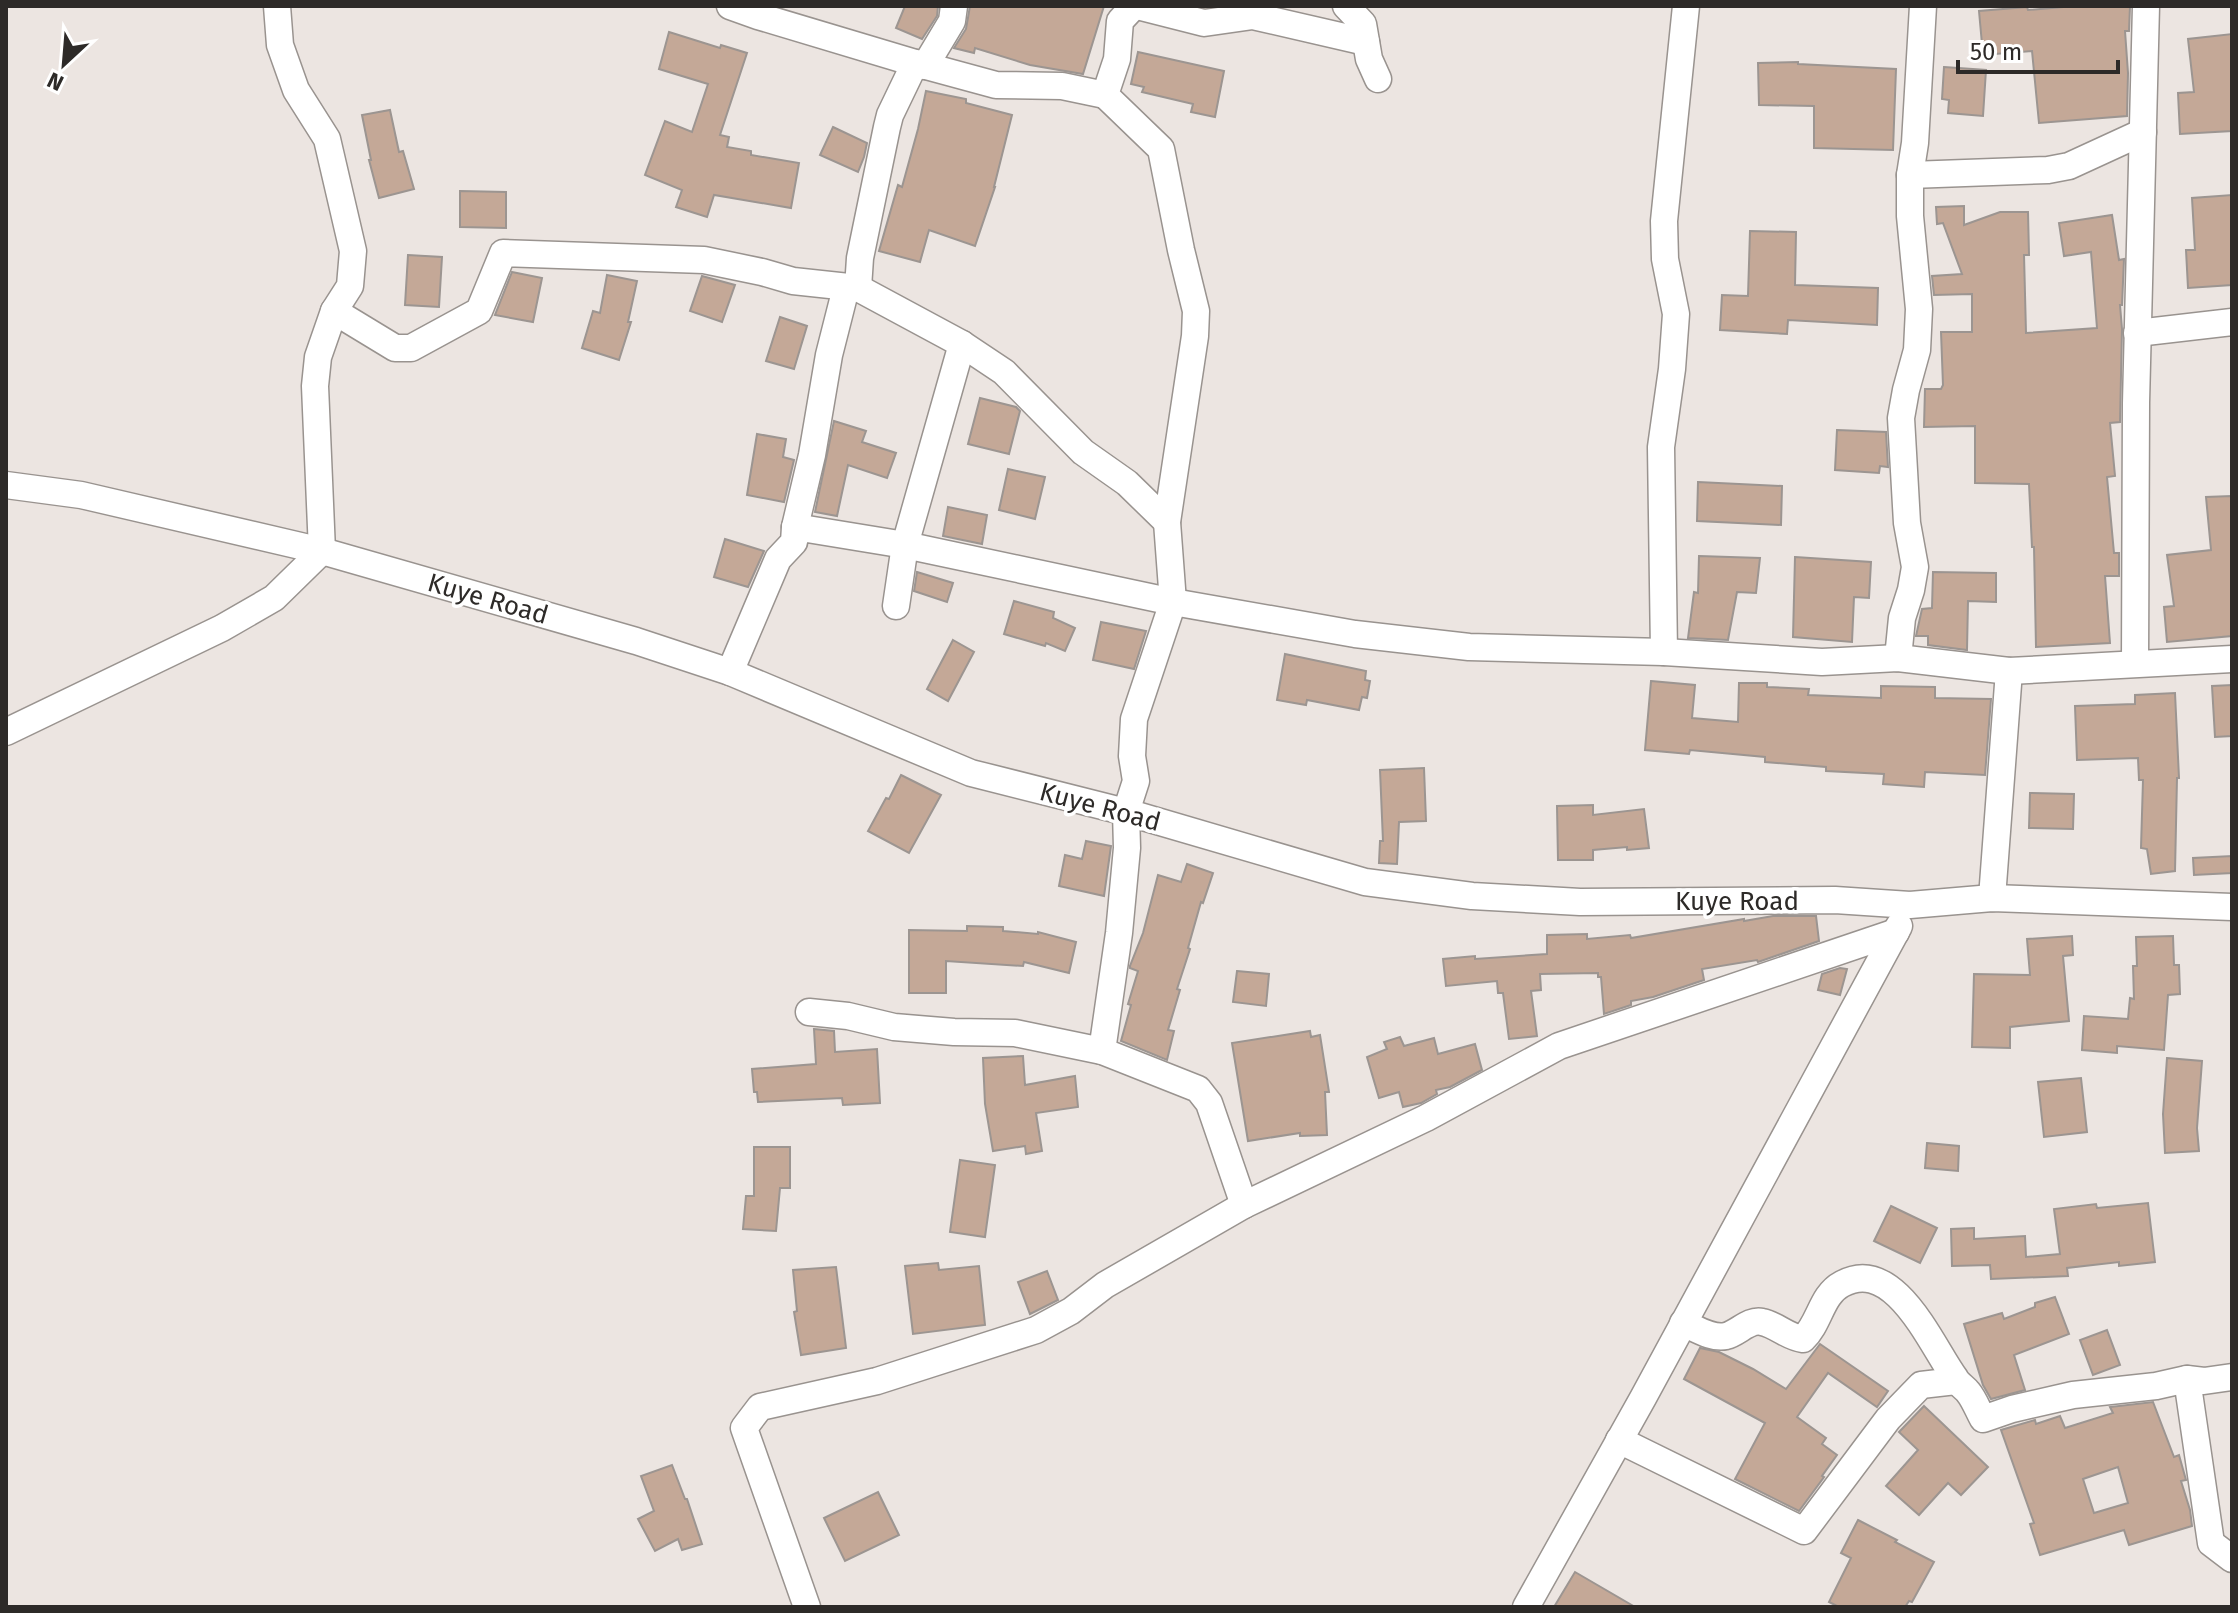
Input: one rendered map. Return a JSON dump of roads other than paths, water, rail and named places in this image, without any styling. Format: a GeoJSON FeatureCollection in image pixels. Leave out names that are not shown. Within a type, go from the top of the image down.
{"type":"FeatureCollection","features":[{"type":"Feature","properties":{"kind":"street"},"geometry":{"type":"LineString","coordinates":[[6,732],[222,628],[274,598],[322,551],[315,386],[318,357],[334,311],[350,286],[353,251],[327,139],[296,90],[280,45],[277,6]]}},
{"type":"Feature","properties":{"kind":"street"},"geometry":{"type":"LineString","coordinates":[[728,6],[996,85],[1062,86],[1105,95],[1161,149],[1196,311],[1195,336],[1167,522],[1173,602],[1134,719],[1132,756],[1136,781],[1126,812],[1127,848],[1119,933],[1102,1051]]}},
{"type":"Feature","properties":{"kind":"street"},"geometry":{"type":"LineString","coordinates":[[730,672],[778,559],[794,542],[829,355],[860,258],[890,115],[920,65],[952,21],[954,6]]}},
{"type":"Feature","properties":{"kind":"street"},"geometry":{"type":"LineString","coordinates":[[1105,95],[1117,59],[1120,21],[1136,6],[1204,23],[1253,16],[1366,42]]}},
{"type":"Feature","properties":{"kind":"street"},"geometry":{"type":"LineString","coordinates":[[1346,6],[1363,24],[1369,59],[1378,79]]}},
{"type":"Feature","properties":{"kind":"street"},"geometry":{"type":"LineString","coordinates":[[1664,652],[1661,447],[1676,314],[1665,259],[1664,221],[1686,6]]}},
{"type":"Feature","properties":{"kind":"street"},"geometry":{"type":"LineString","coordinates":[[1898,658],[1902,618],[1915,567],[1907,523],[1901,418],[1917,350],[1919,309],[1910,216],[1910,175],[1915,143],[1923,6]]}},
{"type":"Feature","properties":{"kind":"street"},"geometry":{"type":"LineString","coordinates":[[2135,663],[2137,333],[2146,6]]}},
{"type":"Feature","properties":{"kind":"street"},"geometry":{"type":"LineString","coordinates":[[1910,175],[2048,170],[2069,166],[2143,132]]}},
{"type":"Feature","properties":{"kind":"street"},"geometry":{"type":"LineString","coordinates":[[334,311],[395,348],[411,348],[479,311],[503,253],[704,260],[793,281],[852,288],[962,344],[1004,372],[1083,452],[1127,483],[1167,522]]}},
{"type":"Feature","properties":{"kind":"street"},"geometry":{"type":"LineString","coordinates":[[2137,333],[2232,322]]}},
{"type":"Feature","properties":{"kind":"street"},"geometry":{"type":"LineString","coordinates":[[896,606],[905,545],[962,344]]}},
{"type":"Feature","properties":{"kind":"street","name":"Kuye Road"},"geometry":{"type":"LineString","coordinates":[[6,485],[81,495],[322,551],[636,641],[730,672],[971,773],[1126,812],[1365,882],[1472,896],[1580,902],[1835,900],[1910,905],[1992,898],[2232,907]]}},
{"type":"Feature","properties":{"kind":"street"},"geometry":{"type":"LineString","coordinates":[[795,527],[905,545],[1173,602],[1355,634],[1469,647],[1664,652],[1822,662],[1898,658],[2009,671],[2232,659]]}},
{"type":"Feature","properties":{"kind":"street"},"geometry":{"type":"LineString","coordinates":[[1992,898],[2009,671]]}},
{"type":"Feature","properties":{"kind":"street"},"geometry":{"type":"LineString","coordinates":[[1526,1607],[1910,905]]}},
{"type":"Feature","properties":{"kind":"street"},"geometry":{"type":"LineString","coordinates":[[807,1607],[744,1428],[760,1407],[877,1381],[1036,1330],[1071,1311],[1105,1285],[1244,1205],[1426,1118],[1559,1046],[1896,932]]}},
{"type":"Feature","properties":{"kind":"street"},"geometry":{"type":"LineString","coordinates":[[809,1012],[848,1016],[894,1027],[1015,1033],[1102,1051],[1198,1089],[1209,1103],[1244,1205]]}},
{"type":"Feature","properties":{"kind":"street"},"geometry":{"type":"LineString","coordinates":[[1683,1323],[1712,1336],[1724,1336],[1751,1322],[1761,1321],[1793,1338],[1803,1339],[1811,1332],[1830,1292],[1844,1282],[1862,1279],[1880,1283],[1909,1305],[1983,1419],[2073,1395],[2156,1386],[2187,1379],[2204,1381],[2232,1377]]}},
{"type":"Feature","properties":{"kind":"street"},"geometry":{"type":"LineString","coordinates":[[2187,1379],[2211,1543],[2232,1559]]}},
{"type":"Feature","properties":{"kind":"street"},"geometry":{"type":"LineString","coordinates":[[1619,1440],[1804,1531],[1888,1419],[1921,1385],[1956,1381]]}}]}
